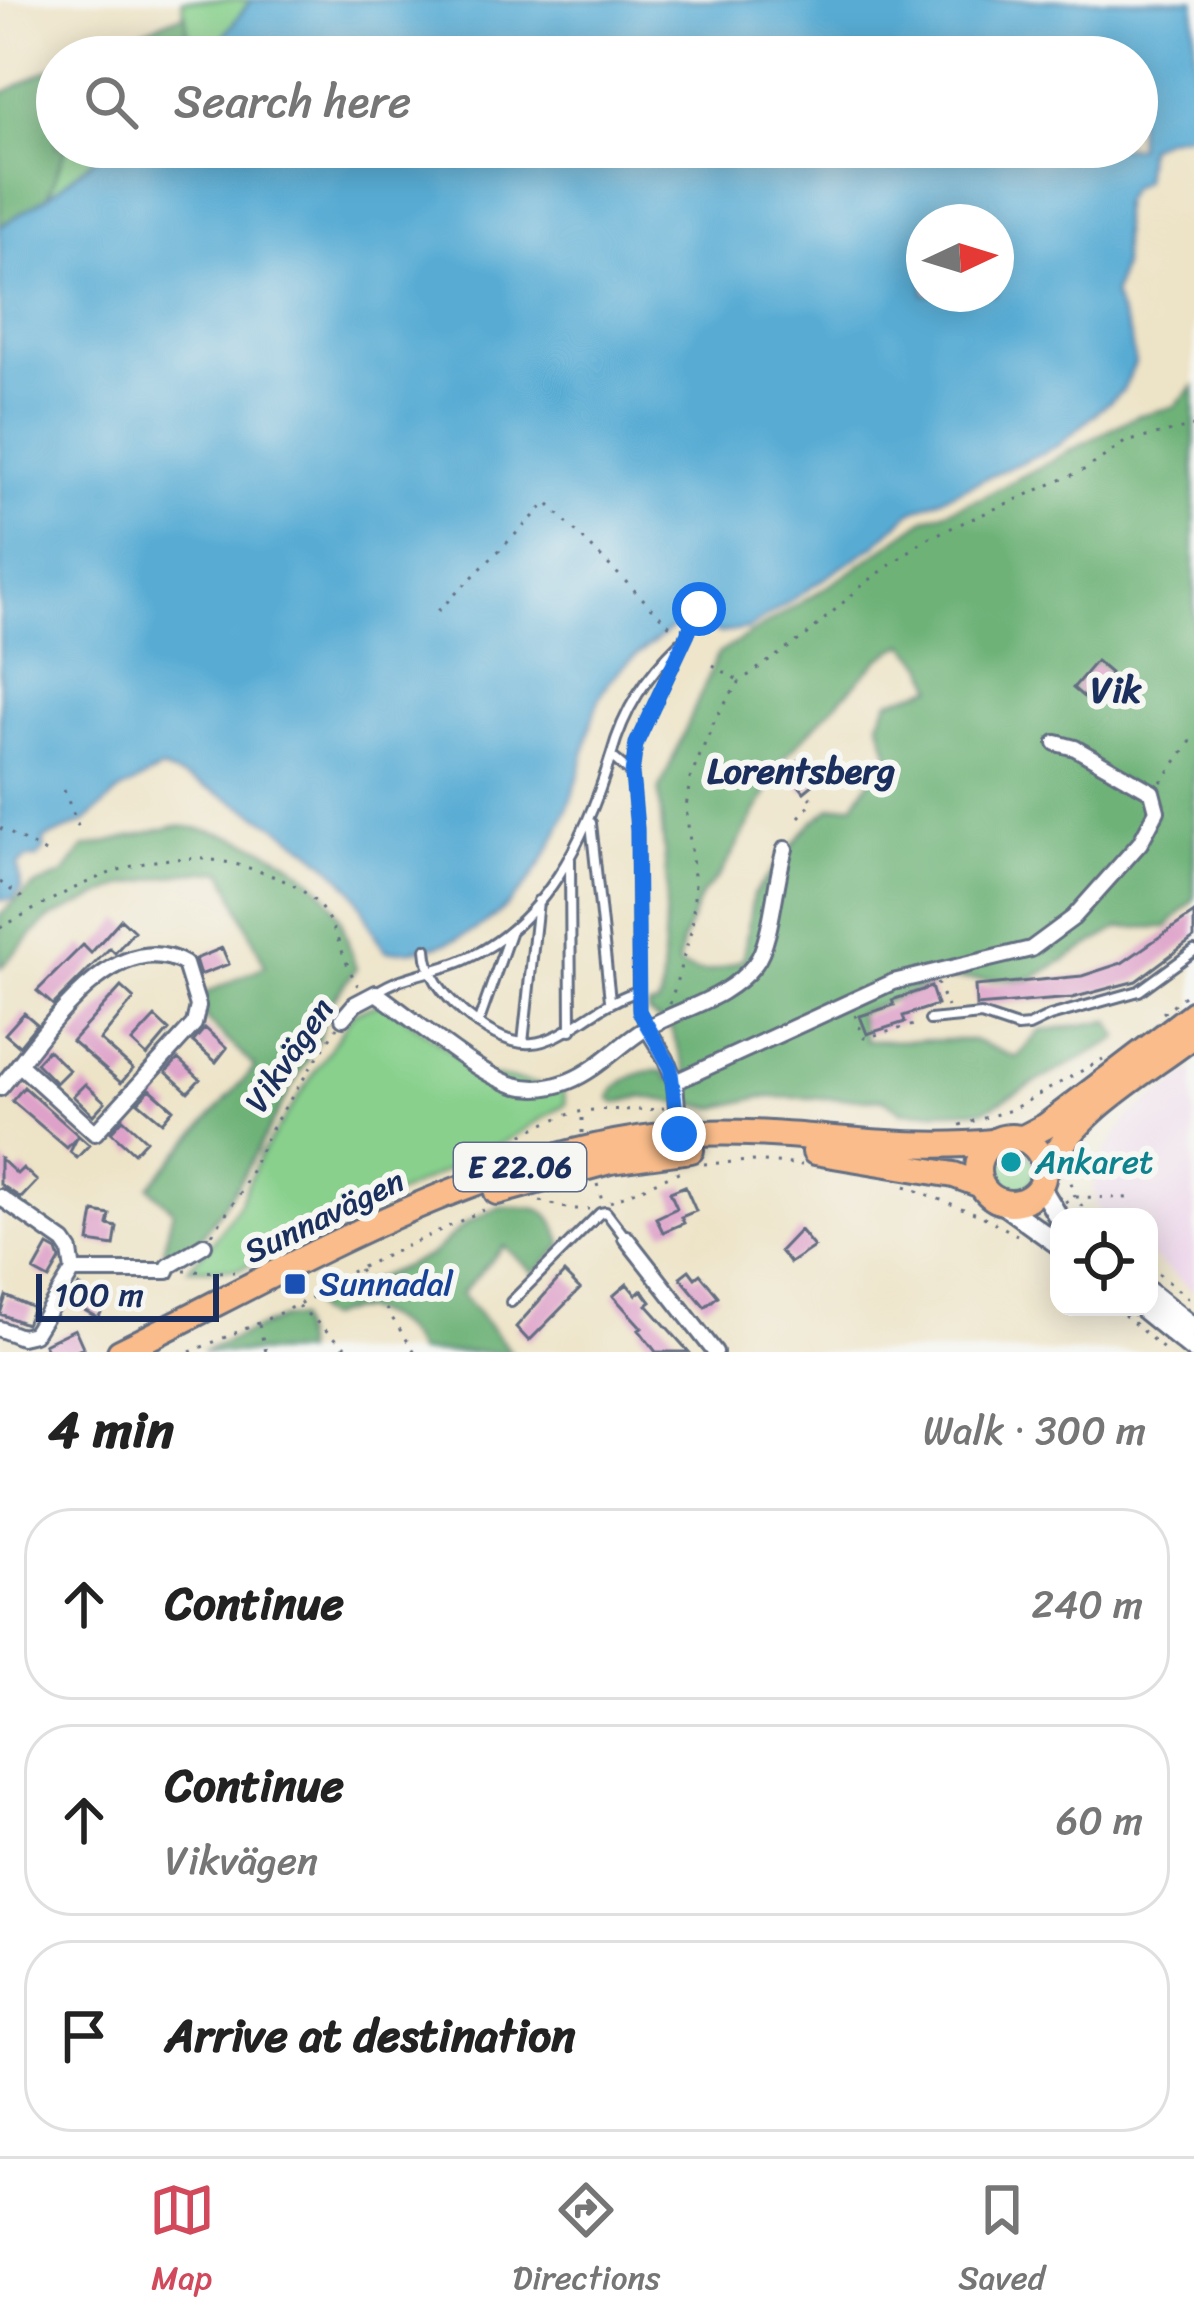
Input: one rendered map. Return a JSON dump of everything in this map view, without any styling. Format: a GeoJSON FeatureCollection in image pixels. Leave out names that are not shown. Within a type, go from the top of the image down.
{"type":"FeatureCollection","features":[{"type":"Feature","properties":{"kind":"highway","name":"E 22.06"},"geometry":{"type":"LineString","coordinates":[[992,1142],[1022,1138],[1046,1126],[1194,1013]]}},
{"type":"Feature","properties":{"kind":"highway"},"geometry":{"type":"LineString","coordinates":[[992,1142],[978,1165],[989,1193],[1022,1202],[1042,1181],[1061,1142],[1077,1124],[1194,1035]]}},
{"type":"Feature","properties":{"kind":"highway","name":"Sunnavägen"},"geometry":{"type":"LineString","coordinates":[[120,1352],[470,1185],[564,1154],[679,1134],[779,1132],[933,1148],[992,1142]]}},
{"type":"Feature","properties":{"kind":"highway"},"geometry":{"type":"LineString","coordinates":[[1022,1138],[1039,1152],[1042,1181]]}},
{"type":"Feature","properties":{"kind":"highway","name":"Sunnavägen"},"geometry":{"type":"LineString","coordinates":[[158,1352],[444,1213],[525,1182],[610,1161],[677,1151],[784,1149],[954,1175],[989,1193]]}},
{"type":"Feature","properties":{"kind":"street"},"geometry":{"type":"LineString","coordinates":[[675,1082],[893,982],[1030,949],[1073,918],[1154,823],[1157,811],[1152,793],[1075,748],[1056,742]]}},
{"type":"Feature","properties":{"kind":"street","name":"Vikvägen"},"geometry":{"type":"LineString","coordinates":[[344,1018],[370,995],[483,1070],[523,1087],[556,1086],[575,1079],[647,1028],[733,987],[759,961],[785,848]]}},
{"type":"Feature","properties":{"kind":"street"},"geometry":{"type":"LineString","coordinates":[[0,1088],[90,983],[110,966],[154,953],[184,964],[198,1006],[194,1024],[95,1133],[20,1065]]}},
{"type":"Feature","properties":{"kind":"street"},"geometry":{"type":"LineString","coordinates":[[647,1028],[675,1082],[679,1134]]}},
{"type":"Feature","properties":{"kind":"street"},"geometry":{"type":"LineString","coordinates":[[1042,1181],[1054,1208]]}},
{"type":"Feature","properties":{"kind":"street"},"geometry":{"type":"LineString","coordinates":[[989,1193],[1050,1238]]}},
{"type":"Feature","properties":{"kind":"street"},"geometry":{"type":"LineString","coordinates":[[0,1197],[64,1242],[73,1271],[34,1334],[22,1337],[0,1329]]}},
{"type":"Feature","properties":{"kind":"street"},"geometry":{"type":"LineString","coordinates":[[626,1238],[715,1352]]}},
{"type":"Feature","properties":{"kind":"street"},"geometry":{"type":"LineString","coordinates":[[73,1271],[166,1271],[204,1245]]}},
{"type":"Feature","properties":{"kind":"street"},"geometry":{"type":"LineString","coordinates":[[1158,1299],[1194,1328]]}},
{"type":"Feature","properties":{"kind":"street"},"geometry":{"type":"LineString","coordinates":[[1147,1316],[1160,1334],[1194,1348]]}},
{"type":"Feature","properties":{"kind":"lane"},"geometry":{"type":"LineString","coordinates":[[370,995],[466,959],[511,932],[569,857],[591,820],[620,725],[648,674],[699,609]]}},
{"type":"Feature","properties":{"kind":"lane"},"geometry":{"type":"LineString","coordinates":[[647,1028],[639,1011],[632,774],[636,744],[682,635]]}},
{"type":"Feature","properties":{"kind":"lane"},"geometry":{"type":"LineString","coordinates":[[611,756],[632,774]]}},
{"type":"Feature","properties":{"kind":"lane"},"geometry":{"type":"LineString","coordinates":[[591,820],[610,1000]]}},
{"type":"Feature","properties":{"kind":"lane"},"geometry":{"type":"LineString","coordinates":[[569,857],[571,1031]]}},
{"type":"Feature","properties":{"kind":"lane"},"geometry":{"type":"LineString","coordinates":[[523,1043],[538,900]]}},
{"type":"Feature","properties":{"kind":"lane"},"geometry":{"type":"LineString","coordinates":[[478,1024],[511,932]]}},
{"type":"Feature","properties":{"kind":"lane"},"geometry":{"type":"LineString","coordinates":[[426,949],[431,972],[445,996],[490,1034],[523,1043],[547,1042],[571,1031],[610,1000],[638,991]]}},
{"type":"Feature","properties":{"kind":"lane"},"geometry":{"type":"LineString","coordinates":[[930,1020],[981,1015],[1017,1027],[1029,1026],[1139,992],[1194,951]]}},
{"type":"Feature","properties":{"kind":"lane"},"geometry":{"type":"LineString","coordinates":[[511,1302],[605,1208],[626,1238]]}},
{"type":"Feature","properties":{"kind":"path"},"geometry":{"type":"LineString","coordinates":[[664,1021],[692,928],[695,884],[686,808],[690,779],[716,716],[740,680],[808,634],[926,538],[1088,468],[1125,442],[1194,426]]}},
{"type":"Feature","properties":{"kind":"path"},"geometry":{"type":"LineString","coordinates":[[439,611],[547,503],[682,635]]}},
{"type":"Feature","properties":{"kind":"path"},"geometry":{"type":"LineString","coordinates":[[713,665],[740,680]]}},
{"type":"Feature","properties":{"kind":"path"},"geometry":{"type":"LineString","coordinates":[[1152,793],[1194,737]]}},
{"type":"Feature","properties":{"kind":"path"},"geometry":{"type":"LineString","coordinates":[[64,790],[79,829]]}},
{"type":"Feature","properties":{"kind":"path"},"geometry":{"type":"LineString","coordinates":[[799,817],[813,801],[808,794]]}},
{"type":"Feature","properties":{"kind":"path"},"geometry":{"type":"LineString","coordinates":[[0,828],[52,856]]}},
{"type":"Feature","properties":{"kind":"path"},"geometry":{"type":"LineString","coordinates":[[0,928],[90,878],[148,860],[194,857],[241,865],[286,881],[320,907],[370,995]]}},
{"type":"Feature","properties":{"kind":"path"},"geometry":{"type":"LineString","coordinates":[[0,882],[24,899]]}},
{"type":"Feature","properties":{"kind":"path"},"geometry":{"type":"LineString","coordinates":[[937,970],[943,1003],[955,1016]]}},
{"type":"Feature","properties":{"kind":"path"},"geometry":{"type":"LineString","coordinates":[[850,1002],[864,1038],[930,1020]]}},
{"type":"Feature","properties":{"kind":"path","name":"Vikvägen"},"geometry":{"type":"LineString","coordinates":[[204,1245],[241,1192],[271,1129],[344,1018]]}},
{"type":"Feature","properties":{"kind":"path"},"geometry":{"type":"LineString","coordinates":[[582,1111],[582,1139]]}},
{"type":"Feature","properties":{"kind":"path"},"geometry":{"type":"LineString","coordinates":[[1069,1160],[1075,1197],[1083,1208]]}},
{"type":"Feature","properties":{"kind":"path"},"geometry":{"type":"LineString","coordinates":[[701,1165],[752,1161],[820,1166]]}},
{"type":"Feature","properties":{"kind":"path"},"geometry":{"type":"LineString","coordinates":[[531,1198],[570,1209],[605,1208],[689,1168]]}},
{"type":"Feature","properties":{"kind":"path"},"geometry":{"type":"LineString","coordinates":[[595,1177],[605,1208]]}},
{"type":"Feature","properties":{"kind":"path"},"geometry":{"type":"LineString","coordinates":[[906,1186],[1027,1240]]}},
{"type":"Feature","properties":{"kind":"path"},"geometry":{"type":"LineString","coordinates":[[1075,1197],[1131,1198]]}},
{"type":"Feature","properties":{"kind":"path"},"geometry":{"type":"LineString","coordinates":[[190,1352],[259,1323],[359,1268],[502,1202]]}},
{"type":"Feature","properties":{"kind":"path"},"geometry":{"type":"LineString","coordinates":[[359,1268],[415,1352]]}},
{"type":"Feature","properties":{"kind":"path"},"geometry":{"type":"LineString","coordinates":[[1158,1273],[1194,1303]]}},
{"type":"Feature","properties":{"kind":"path"},"geometry":{"type":"LineString","coordinates":[[297,1304],[351,1352]]}},
{"type":"Feature","properties":{"kind":"path"},"geometry":{"type":"LineString","coordinates":[[1129,1316],[1160,1334],[1167,1352]]}},
{"type":"Feature","properties":{"kind":"path"},"geometry":{"type":"LineString","coordinates":[[259,1323],[266,1352]]}},
{"type":"Feature","properties":{"kind":"path"},"geometry":{"type":"LineString","coordinates":[[1151,1352],[1160,1334]]}},
{"type":"Feature","properties":{"kind":"shaded area"},"geometry":{"type":"Polygon","coordinates":[[[1194,1073],[1194,1292],[1158,1262],[1158,1208],[1097,1208],[1093,1190],[1097,1164],[1129,1117],[1194,1073]]]}},
{"type":"Feature","properties":{"kind":"green space"},"geometry":{"type":"Polygon","coordinates":[[[182,0],[251,0],[224,36],[188,36],[182,0]]]}},
{"type":"Feature","properties":{"kind":"green space"},"geometry":{"type":"Polygon","coordinates":[[[185,14],[189,36],[130,36],[185,14]]]}},
{"type":"Feature","properties":{"kind":"green space"},"geometry":{"type":"Polygon","coordinates":[[[36,76],[36,168],[58,168],[48,196],[0,226],[0,95],[36,76]]]}},
{"type":"Feature","properties":{"kind":"green space"},"geometry":{"type":"Polygon","coordinates":[[[59,168],[83,168],[49,196],[59,168]]]}},
{"type":"Feature","properties":{"kind":"green space"},"geometry":{"type":"Polygon","coordinates":[[[1194,386],[1194,899],[1167,927],[1119,928],[1030,980],[947,979],[858,1013],[865,1041],[973,1040],[1017,1058],[1040,1031],[1110,1021],[1119,1038],[984,1110],[902,1112],[884,1099],[761,1097],[717,1108],[641,1097],[616,1103],[610,1098],[613,1092],[632,1077],[656,1071],[664,1072],[669,1080],[687,1073],[671,1029],[648,1013],[661,998],[667,885],[659,791],[718,654],[846,575],[925,519],[981,498],[1136,416],[1174,407],[1194,386]],[[905,644],[880,658],[780,762],[721,874],[701,895],[678,964],[703,972],[743,959],[753,895],[810,824],[831,808],[854,804],[889,755],[879,721],[889,701],[934,687],[926,666],[905,644]]]}},
{"type":"Feature","properties":{"kind":"green space"},"geometry":{"type":"Polygon","coordinates":[[[176,826],[245,841],[308,877],[338,914],[356,969],[331,1002],[318,1040],[238,1185],[197,1243],[173,1260],[163,1250],[173,1210],[149,1187],[255,1067],[205,1018],[204,994],[265,966],[223,871],[125,885],[48,919],[0,968],[0,915],[32,887],[64,874],[83,848],[176,826]]]}},
{"type":"Feature","properties":{"kind":"green space"},"geometry":{"type":"Polygon","coordinates":[[[384,1002],[481,1074],[563,1089],[566,1104],[506,1141],[281,1251],[238,1269],[188,1269],[240,1202],[260,1156],[354,1012],[384,1002]]]}},
{"type":"Feature","properties":{"kind":"green space"},"geometry":{"type":"Polygon","coordinates":[[[1011,1146],[1028,1153],[1035,1170],[1028,1187],[1011,1194],[994,1187],[987,1170],[994,1153],[1011,1146]]]}},
{"type":"Feature","properties":{"kind":"green space"},"geometry":{"type":"Polygon","coordinates":[[[500,1207],[542,1211],[553,1221],[563,1245],[534,1273],[504,1246],[461,1293],[511,1352],[417,1352],[401,1330],[380,1315],[354,1311],[327,1318],[313,1305],[431,1255],[465,1224],[500,1207]]]}},
{"type":"Feature","properties":{"kind":"green space"},"geometry":{"type":"Polygon","coordinates":[[[282,1318],[298,1318],[303,1352],[202,1352],[282,1318]]]}},
{"type":"Feature","properties":{"kind":"water"},"geometry":{"type":"Polygon","coordinates":[[[251,0],[1194,0],[1194,133],[1158,142],[1158,36],[224,36],[251,0]]]}},
{"type":"Feature","properties":{"kind":"water"},"geometry":{"type":"Polygon","coordinates":[[[83,168],[1145,168],[1143,181],[1130,188],[1122,202],[1122,265],[1113,296],[1130,336],[1135,363],[1123,390],[1059,445],[911,512],[875,545],[748,629],[720,633],[701,628],[707,608],[696,603],[607,685],[595,710],[565,815],[533,876],[511,902],[457,939],[387,951],[350,887],[311,851],[236,802],[161,769],[119,792],[85,822],[44,839],[44,850],[37,858],[18,865],[21,889],[13,899],[0,900],[0,227],[83,168]]]}},
{"type":"Feature","properties":{"kind":"building"},"geometry":{"type":"Polygon","coordinates":[[[1096,661],[1110,673],[1087,700],[1073,688],[1096,661]]]}},
{"type":"Feature","properties":{"kind":"building"},"geometry":{"type":"Polygon","coordinates":[[[803,757],[820,779],[804,792],[787,770],[803,757]]]}},
{"type":"Feature","properties":{"kind":"building"},"geometry":{"type":"Polygon","coordinates":[[[1194,913],[1194,938],[1136,981],[1072,998],[976,1006],[975,986],[1082,976],[1122,963],[1194,913]]]}},
{"type":"Feature","properties":{"kind":"building"},"geometry":{"type":"Polygon","coordinates":[[[121,919],[134,931],[115,953],[110,948],[53,1005],[37,991],[83,945],[91,953],[121,919]]]}},
{"type":"Feature","properties":{"kind":"building"},"geometry":{"type":"Polygon","coordinates":[[[222,948],[229,964],[200,975],[195,959],[222,948]]]}},
{"type":"Feature","properties":{"kind":"building"},"geometry":{"type":"Polygon","coordinates":[[[121,987],[134,999],[100,1040],[133,1069],[121,1083],[72,1041],[121,987]]]}},
{"type":"Feature","properties":{"kind":"building"},"geometry":{"type":"Polygon","coordinates":[[[931,987],[937,1005],[867,1034],[860,1016],[931,987]]]}},
{"type":"Feature","properties":{"kind":"building"},"geometry":{"type":"Polygon","coordinates":[[[24,1013],[37,1024],[19,1046],[5,1034],[24,1013]]]}},
{"type":"Feature","properties":{"kind":"building"},"geometry":{"type":"Polygon","coordinates":[[[155,1017],[169,1030],[147,1056],[132,1042],[155,1017]]]}},
{"type":"Feature","properties":{"kind":"building"},"geometry":{"type":"Polygon","coordinates":[[[205,1028],[227,1048],[216,1062],[193,1042],[205,1028]]]}},
{"type":"Feature","properties":{"kind":"building"},"geometry":{"type":"Polygon","coordinates":[[[48,1050],[69,1070],[56,1083],[36,1063],[48,1050]]]}},
{"type":"Feature","properties":{"kind":"building"},"geometry":{"type":"Polygon","coordinates":[[[178,1059],[200,1079],[188,1092],[166,1072],[178,1059]]]}},
{"type":"Feature","properties":{"kind":"building"},"geometry":{"type":"Polygon","coordinates":[[[85,1084],[105,1102],[93,1115],[73,1096],[85,1084]]]}},
{"type":"Feature","properties":{"kind":"building"},"geometry":{"type":"Polygon","coordinates":[[[24,1087],[89,1145],[77,1158],[70,1152],[78,1136],[67,1148],[12,1101],[24,1087]]]}},
{"type":"Feature","properties":{"kind":"building"},"geometry":{"type":"Polygon","coordinates":[[[150,1089],[173,1109],[162,1122],[138,1102],[150,1089]]]}},
{"type":"Feature","properties":{"kind":"building"},"geometry":{"type":"Polygon","coordinates":[[[123,1119],[146,1140],[134,1153],[111,1132],[123,1119]]]}},
{"type":"Feature","properties":{"kind":"building"},"geometry":{"type":"Polygon","coordinates":[[[0,1158],[17,1174],[23,1168],[37,1181],[21,1198],[0,1184],[0,1158]]]}},
{"type":"Feature","properties":{"kind":"building"},"geometry":{"type":"Polygon","coordinates":[[[685,1186],[696,1211],[681,1217],[684,1223],[663,1232],[656,1218],[677,1208],[670,1192],[685,1186]]]}},
{"type":"Feature","properties":{"kind":"building"},"geometry":{"type":"Polygon","coordinates":[[[94,1212],[110,1215],[108,1225],[117,1227],[114,1246],[89,1242],[94,1212]]]}},
{"type":"Feature","properties":{"kind":"building"},"geometry":{"type":"Polygon","coordinates":[[[800,1230],[814,1247],[790,1263],[780,1251],[800,1230]]]}},
{"type":"Feature","properties":{"kind":"building"},"geometry":{"type":"Polygon","coordinates":[[[48,1246],[60,1260],[49,1279],[34,1271],[48,1246]]]}},
{"type":"Feature","properties":{"kind":"building"},"geometry":{"type":"Polygon","coordinates":[[[689,1270],[695,1278],[700,1274],[718,1296],[705,1307],[680,1277],[689,1270]]]}},
{"type":"Feature","properties":{"kind":"building"},"geometry":{"type":"Polygon","coordinates":[[[564,1273],[580,1289],[529,1341],[516,1327],[564,1273]]]}},
{"type":"Feature","properties":{"kind":"building"},"geometry":{"type":"Polygon","coordinates":[[[627,1284],[636,1295],[642,1290],[651,1302],[647,1305],[689,1352],[656,1352],[613,1296],[627,1284]]]}},
{"type":"Feature","properties":{"kind":"building"},"geometry":{"type":"Polygon","coordinates":[[[79,1286],[107,1302],[98,1318],[70,1302],[79,1286]]]}},
{"type":"Feature","properties":{"kind":"building"},"geometry":{"type":"Polygon","coordinates":[[[6,1296],[33,1308],[26,1324],[0,1314],[6,1296]]]}},
{"type":"Feature","properties":{"kind":"building"},"geometry":{"type":"Polygon","coordinates":[[[75,1329],[83,1347],[48,1352],[44,1344],[75,1329]]]}},
{"type":"Feature","properties":{"kind":"place","name":"Ankaret"},"geometry":{"type":"Point","coordinates":[1011,1162]}},
{"type":"Feature","properties":{"kind":"place","name":"Sunnadal"},"geometry":{"type":"Point","coordinates":[295,1284]}},
{"type":"Feature","properties":{"kind":"district","name":"Vik"},"geometry":{"type":"Point","coordinates":[1116,690]}},
{"type":"Feature","properties":{"kind":"district","name":"Lorentsberg"},"geometry":{"type":"Point","coordinates":[801,771]}},
{"type":"Feature","properties":{"kind":"route"},"geometry":{"type":"LineString","coordinates":[[679,1134],[670,1066],[639,1011],[632,774],[636,744],[699,609]]}}]}
